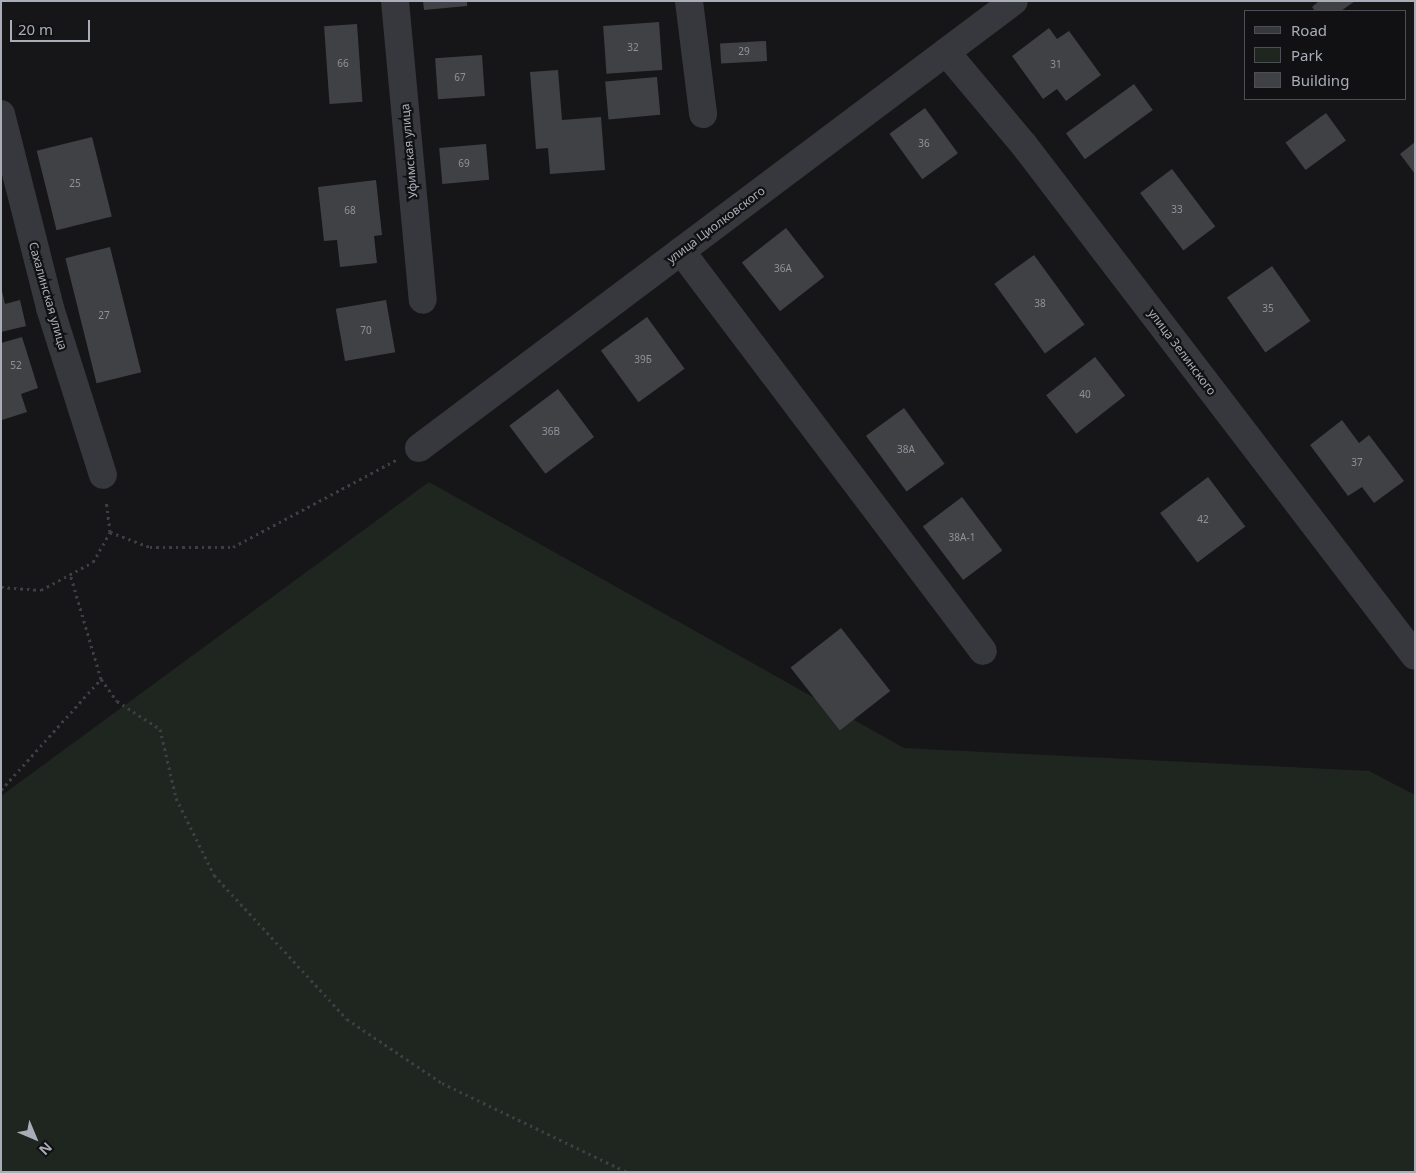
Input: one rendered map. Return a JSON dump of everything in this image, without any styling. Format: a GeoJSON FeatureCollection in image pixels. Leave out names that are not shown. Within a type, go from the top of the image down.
{"type":"FeatureCollection","features":[{"type":"Feature","properties":{"kind":"street","name":"Уфимская улица"},"geometry":{"type":"LineString","coordinates":[[395,1],[423,300]]}},
{"type":"Feature","properties":{"kind":"street"},"geometry":{"type":"LineString","coordinates":[[689,1],[703,114]]}},
{"type":"Feature","properties":{"kind":"street","name":"улица Циолковского"},"geometry":{"type":"LineString","coordinates":[[419,448],[1014,1]]}},
{"type":"Feature","properties":{"kind":"street","name":"улица Зелинского"},"geometry":{"type":"LineString","coordinates":[[946,52],[1024,144],[1415,656]]}},
{"type":"Feature","properties":{"kind":"street","name":"Сахалинская улица"},"geometry":{"type":"LineString","coordinates":[[1,114],[50,308],[103,475]]}},
{"type":"Feature","properties":{"kind":"street"},"geometry":{"type":"LineString","coordinates":[[681,251],[983,651]]}},
{"type":"Feature","properties":{"kind":"path"},"geometry":{"type":"LineString","coordinates":[[110,532],[150,547],[233,547],[419,448]]}},
{"type":"Feature","properties":{"kind":"path"},"geometry":{"type":"LineString","coordinates":[[1,587],[41,590],[93,562],[110,532],[103,475]]}},
{"type":"Feature","properties":{"kind":"path"},"geometry":{"type":"LineString","coordinates":[[70,574],[101,679],[117,701],[160,729],[176,798],[214,875],[348,1019],[442,1084],[627,1172]]}},
{"type":"Feature","properties":{"kind":"path"},"geometry":{"type":"LineString","coordinates":[[1,790],[101,679]]}},
{"type":"Feature","properties":{"kind":"green space"},"geometry":{"type":"Polygon","coordinates":[[[429,482],[904,748],[1369,771],[1415,795],[1415,1172],[1,1172],[1,796],[429,482]]]}},
{"type":"Feature","properties":{"kind":"building"},"geometry":{"type":"Polygon","coordinates":[[[423,1],[467,1],[467,6],[424,10],[423,1]]]}},
{"type":"Feature","properties":{"kind":"building"},"geometry":{"type":"Polygon","coordinates":[[[1319,1],[1355,1],[1342,10],[1314,10],[1312,7],[1319,1]]]}},
{"type":"Feature","properties":{"kind":"building"},"geometry":{"type":"Polygon","coordinates":[[[659,22],[662,70],[606,74],[603,26],[659,22]]]}},
{"type":"Feature","properties":{"kind":"building"},"geometry":{"type":"Polygon","coordinates":[[[357,24],[362,102],[330,104],[324,26],[357,24]]]}},
{"type":"Feature","properties":{"kind":"building"},"geometry":{"type":"Polygon","coordinates":[[[1049,28],[1057,39],[1069,31],[1101,75],[1066,101],[1057,89],[1043,99],[1012,56],[1049,28]]]}},
{"type":"Feature","properties":{"kind":"building"},"geometry":{"type":"Polygon","coordinates":[[[766,41],[767,61],[721,63],[720,43],[766,41]]]}},
{"type":"Feature","properties":{"kind":"building"},"geometry":{"type":"Polygon","coordinates":[[[482,55],[485,96],[438,99],[435,58],[482,55]]]}},
{"type":"Feature","properties":{"kind":"building"},"geometry":{"type":"Polygon","coordinates":[[[558,70],[562,120],[601,117],[605,170],[550,174],[548,148],[536,149],[530,72],[558,70]]]}},
{"type":"Feature","properties":{"kind":"building"},"geometry":{"type":"Polygon","coordinates":[[[657,77],[660,115],[609,119],[605,82],[657,77]]]}},
{"type":"Feature","properties":{"kind":"building"},"geometry":{"type":"Polygon","coordinates":[[[1134,84],[1153,110],[1085,159],[1066,133],[1134,84]]]}},
{"type":"Feature","properties":{"kind":"building"},"geometry":{"type":"Polygon","coordinates":[[[925,108],[958,153],[922,179],[889,134],[925,108]]]}},
{"type":"Feature","properties":{"kind":"building"},"geometry":{"type":"Polygon","coordinates":[[[1326,113],[1346,141],[1306,170],[1286,142],[1326,113]]]}},
{"type":"Feature","properties":{"kind":"building"},"geometry":{"type":"Polygon","coordinates":[[[92,137],[112,217],[57,230],[37,151],[92,137]]]}},
{"type":"Feature","properties":{"kind":"building"},"geometry":{"type":"Polygon","coordinates":[[[1415,142],[1415,174],[1400,154],[1415,142]]]}},
{"type":"Feature","properties":{"kind":"building"},"geometry":{"type":"Polygon","coordinates":[[[486,144],[489,180],[442,184],[439,148],[486,144]]]}},
{"type":"Feature","properties":{"kind":"building"},"geometry":{"type":"Polygon","coordinates":[[[1172,169],[1215,227],[1183,251],[1140,193],[1172,169]]]}},
{"type":"Feature","properties":{"kind":"building"},"geometry":{"type":"Polygon","coordinates":[[[376,180],[382,235],[374,236],[377,263],[340,267],[337,240],[324,241],[318,187],[376,180]]]}},
{"type":"Feature","properties":{"kind":"building"},"geometry":{"type":"Polygon","coordinates":[[[786,228],[824,277],[780,311],[742,262],[786,228]]]}},
{"type":"Feature","properties":{"kind":"building"},"geometry":{"type":"Polygon","coordinates":[[[110,247],[141,372],[97,383],[65,258],[110,247]]]}},
{"type":"Feature","properties":{"kind":"building"},"geometry":{"type":"Polygon","coordinates":[[[1034,255],[1085,325],[1045,353],[994,284],[1034,255]]]}},
{"type":"Feature","properties":{"kind":"building"},"geometry":{"type":"Polygon","coordinates":[[[1272,266],[1310,321],[1265,352],[1227,298],[1272,266]]]}},
{"type":"Feature","properties":{"kind":"building"},"geometry":{"type":"Polygon","coordinates":[[[2,291],[5,304],[20,300],[26,326],[1,332],[2,291]]]}},
{"type":"Feature","properties":{"kind":"building"},"geometry":{"type":"Polygon","coordinates":[[[386,300],[395,352],[345,361],[336,309],[386,300]]]}},
{"type":"Feature","properties":{"kind":"building"},"geometry":{"type":"Polygon","coordinates":[[[647,317],[685,369],[639,402],[601,351],[647,317]]]}},
{"type":"Feature","properties":{"kind":"building"},"geometry":{"type":"Polygon","coordinates":[[[22,337],[38,388],[21,394],[27,412],[2,420],[1,343],[22,337]]]}},
{"type":"Feature","properties":{"kind":"building"},"geometry":{"type":"Polygon","coordinates":[[[1095,357],[1125,396],[1076,434],[1046,395],[1095,357]]]}},
{"type":"Feature","properties":{"kind":"building"},"geometry":{"type":"Polygon","coordinates":[[[558,389],[594,437],[545,474],[509,426],[558,389]]]}},
{"type":"Feature","properties":{"kind":"building"},"geometry":{"type":"Polygon","coordinates":[[[904,408],[945,464],[907,491],[866,436],[904,408]]]}},
{"type":"Feature","properties":{"kind":"building"},"geometry":{"type":"Polygon","coordinates":[[[1342,420],[1359,443],[1369,435],[1404,481],[1374,503],[1362,487],[1348,496],[1310,445],[1342,420]]]}},
{"type":"Feature","properties":{"kind":"building"},"geometry":{"type":"Polygon","coordinates":[[[1208,477],[1245,527],[1197,563],[1160,513],[1208,477]]]}},
{"type":"Feature","properties":{"kind":"building"},"geometry":{"type":"Polygon","coordinates":[[[962,497],[1002,551],[963,580],[923,526],[962,497]]]}},
{"type":"Feature","properties":{"kind":"building"},"geometry":{"type":"Polygon","coordinates":[[[841,628],[890,691],[840,730],[791,667],[841,628]]]}}]}
